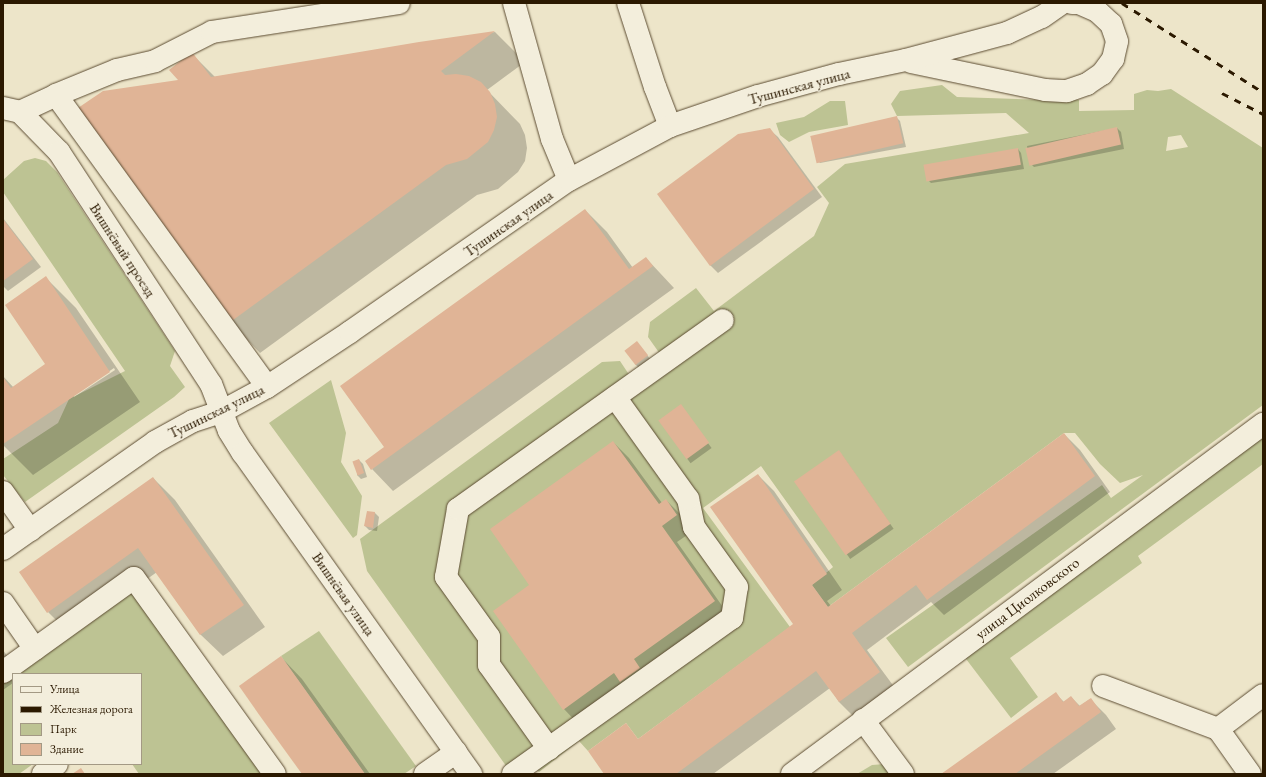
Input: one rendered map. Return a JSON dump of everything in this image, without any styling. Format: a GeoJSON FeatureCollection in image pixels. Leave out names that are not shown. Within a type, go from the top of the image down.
{"type":"FeatureCollection","features":[{"type":"Feature","properties":{"kind":"street"},"geometry":{"type":"LineString","coordinates":[[11,110],[56,95],[117,70],[155,61],[212,32],[399,3]]}},
{"type":"Feature","properties":{"kind":"street"},"geometry":{"type":"LineString","coordinates":[[514,3],[552,139],[569,180]]}},
{"type":"Feature","properties":{"kind":"street"},"geometry":{"type":"LineString","coordinates":[[628,3],[655,87],[670,126]]}},
{"type":"Feature","properties":{"kind":"street","name":"Тушинская улица"},"geometry":{"type":"LineString","coordinates":[[3,549],[155,442],[194,421],[221,412],[266,387],[350,332],[569,180],[670,126],[758,96],[839,74],[906,60],[1007,33],[1042,17],[1062,3]]}},
{"type":"Feature","properties":{"kind":"street"},"geometry":{"type":"LineString","coordinates":[[906,60],[1045,90],[1067,90],[1087,84],[1102,74],[1113,59],[1117,41],[1111,24],[1097,11],[1079,3],[1072,3]]}},
{"type":"Feature","properties":{"kind":"street"},"geometry":{"type":"LineString","coordinates":[[56,95],[266,387]]}},
{"type":"Feature","properties":{"kind":"street","name":"Вишнёвый проезд"},"geometry":{"type":"LineString","coordinates":[[11,110],[58,152],[211,384],[221,412]]}},
{"type":"Feature","properties":{"kind":"street"},"geometry":{"type":"LineString","coordinates":[[549,749],[489,665],[489,637],[446,577],[458,510],[723,320]]}},
{"type":"Feature","properties":{"kind":"street"},"geometry":{"type":"LineString","coordinates":[[514,774],[732,618],[737,587],[694,527],[688,499],[615,397]]}},
{"type":"Feature","properties":{"kind":"street","name":"Вишнёвая улица"},"geometry":{"type":"LineString","coordinates":[[221,412],[229,431],[243,453],[471,774]]}},
{"type":"Feature","properties":{"kind":"street","name":"улица Циолковского"},"geometry":{"type":"LineString","coordinates":[[792,774],[1263,424]]}},
{"type":"Feature","properties":{"kind":"street"},"geometry":{"type":"LineString","coordinates":[[3,492],[30,530]]}},
{"type":"Feature","properties":{"kind":"street"},"geometry":{"type":"LineString","coordinates":[[3,672],[134,578],[275,774]]}},
{"type":"Feature","properties":{"kind":"street"},"geometry":{"type":"LineString","coordinates":[[3,602],[35,649]]}},
{"type":"Feature","properties":{"kind":"street"},"geometry":{"type":"LineString","coordinates":[[1104,686],[1218,729],[1250,774]]}},
{"type":"Feature","properties":{"kind":"street"},"geometry":{"type":"LineString","coordinates":[[1218,729],[1263,695]]}},
{"type":"Feature","properties":{"kind":"street"},"geometry":{"type":"LineString","coordinates":[[864,720],[902,774]]}},
{"type":"Feature","properties":{"kind":"street"},"geometry":{"type":"LineString","coordinates":[[425,774],[456,752]]}},
{"type":"Feature","properties":{"kind":"street"},"geometry":{"type":"LineString","coordinates":[[43,774],[56,765]]}},
{"type":"Feature","properties":{"kind":"green space"},"geometry":{"type":"Polygon","coordinates":[[[942,85],[957,97],[1045,100],[1061,96],[1079,100],[1079,111],[1134,110],[1134,94],[1147,90],[1158,91],[1171,89],[1263,148],[1263,405],[908,667],[886,638],[1102,485],[1111,498],[1143,475],[1120,483],[1100,464],[1075,433],[1064,433],[828,607],[812,585],[833,567],[761,466],[703,508],[790,627],[638,739],[626,723],[588,751],[579,741],[539,772],[531,761],[509,770],[367,571],[360,539],[602,362],[620,361],[630,376],[660,354],[648,337],[650,322],[696,288],[714,311],[814,236],[829,203],[817,187],[845,164],[1029,133],[1006,113],[897,116],[891,104],[900,91],[942,85]],[[1181,135],[1168,137],[1166,151],[1188,147],[1181,135]]]}},
{"type":"Feature","properties":{"kind":"green space"},"geometry":{"type":"Polygon","coordinates":[[[830,101],[845,101],[848,125],[809,132],[789,142],[780,135],[776,123],[804,117],[830,101]]]}},
{"type":"Feature","properties":{"kind":"green space"},"geometry":{"type":"Polygon","coordinates":[[[35,158],[46,161],[57,172],[175,351],[170,366],[185,387],[174,397],[25,502],[3,475],[3,459],[58,423],[69,399],[125,371],[3,192],[3,180],[24,161],[35,158]]]}},
{"type":"Feature","properties":{"kind":"green space"},"geometry":{"type":"Polygon","coordinates":[[[331,380],[346,433],[341,462],[362,496],[357,535],[353,538],[269,423],[331,380]]]}},
{"type":"Feature","properties":{"kind":"green space"},"geometry":{"type":"Polygon","coordinates":[[[1263,431],[1263,464],[1138,556],[1142,563],[1010,658],[1038,697],[1011,718],[963,655],[1263,431]]]}},
{"type":"Feature","properties":{"kind":"green space"},"geometry":{"type":"Polygon","coordinates":[[[132,592],[264,774],[139,774],[133,765],[142,765],[142,673],[18,673],[132,592]]]}},
{"type":"Feature","properties":{"kind":"green space"},"geometry":{"type":"Polygon","coordinates":[[[319,631],[416,766],[404,774],[365,774],[281,656],[319,631]]]}},
{"type":"Feature","properties":{"kind":"green space"},"geometry":{"type":"Polygon","coordinates":[[[12,678],[12,765],[32,765],[19,774],[3,774],[3,684],[12,678]]]}},
{"type":"Feature","properties":{"kind":"green space"},"geometry":{"type":"Polygon","coordinates":[[[885,764],[892,774],[857,774],[872,765],[885,764]]]}},
{"type":"Feature","properties":{"kind":"building"},"geometry":{"type":"Polygon","coordinates":[[[495,31],[441,71],[445,75],[456,74],[469,76],[481,82],[490,92],[495,104],[497,117],[494,130],[488,142],[467,159],[446,165],[229,323],[75,110],[103,91],[178,80],[169,70],[192,52],[211,77],[419,42],[495,31]]]}},
{"type":"Feature","properties":{"kind":"building"},"geometry":{"type":"Polygon","coordinates":[[[897,116],[903,143],[817,163],[810,136],[897,116]]]}},
{"type":"Feature","properties":{"kind":"building"},"geometry":{"type":"Polygon","coordinates":[[[1117,127],[1121,145],[1029,166],[1025,148],[1117,127]]]}},
{"type":"Feature","properties":{"kind":"building"},"geometry":{"type":"Polygon","coordinates":[[[770,128],[814,189],[710,266],[657,194],[738,134],[770,128]]]}},
{"type":"Feature","properties":{"kind":"building"},"geometry":{"type":"Polygon","coordinates":[[[1018,148],[1021,165],[926,181],[923,165],[1018,148]]]}},
{"type":"Feature","properties":{"kind":"building"},"geometry":{"type":"Polygon","coordinates":[[[585,209],[629,269],[646,257],[653,266],[371,470],[365,461],[384,447],[340,386],[585,209]]]}},
{"type":"Feature","properties":{"kind":"building"},"geometry":{"type":"Polygon","coordinates":[[[3,219],[33,259],[3,281],[3,219]]]}},
{"type":"Feature","properties":{"kind":"building"},"geometry":{"type":"Polygon","coordinates":[[[46,276],[110,372],[3,444],[3,377],[11,388],[45,364],[5,305],[46,276]]]}},
{"type":"Feature","properties":{"kind":"building"},"geometry":{"type":"Polygon","coordinates":[[[637,341],[648,355],[635,365],[624,351],[637,341]]]}},
{"type":"Feature","properties":{"kind":"building"},"geometry":{"type":"Polygon","coordinates":[[[681,404],[709,443],[687,459],[658,420],[681,404]]]}},
{"type":"Feature","properties":{"kind":"building"},"geometry":{"type":"Polygon","coordinates":[[[1064,433],[1095,476],[927,600],[916,585],[852,633],[880,672],[839,702],[816,671],[676,774],[604,774],[588,751],[626,723],[638,739],[793,624],[710,507],[758,474],[827,574],[812,585],[828,607],[1064,433]]]}},
{"type":"Feature","properties":{"kind":"building"},"geometry":{"type":"Polygon","coordinates":[[[613,441],[659,504],[666,499],[677,515],[662,526],[715,601],[634,659],[640,668],[620,682],[614,673],[563,710],[493,611],[529,585],[490,529],[613,441]]]}},
{"type":"Feature","properties":{"kind":"building"},"geometry":{"type":"Polygon","coordinates":[[[839,450],[891,524],[846,555],[794,482],[839,450]]]}},
{"type":"Feature","properties":{"kind":"building"},"geometry":{"type":"Polygon","coordinates":[[[359,459],[364,473],[358,475],[352,461],[359,459]]]}},
{"type":"Feature","properties":{"kind":"building"},"geometry":{"type":"Polygon","coordinates":[[[153,477],[244,605],[200,635],[138,548],[47,613],[19,572],[153,477]]]}},
{"type":"Feature","properties":{"kind":"building"},"geometry":{"type":"Polygon","coordinates":[[[367,511],[375,512],[373,528],[364,526],[367,511]]]}},
{"type":"Feature","properties":{"kind":"building"},"geometry":{"type":"Polygon","coordinates":[[[281,656],[365,774],[302,774],[260,716],[239,686],[281,656]]]}},
{"type":"Feature","properties":{"kind":"building"},"geometry":{"type":"Polygon","coordinates":[[[1056,692],[1063,702],[1071,696],[1079,706],[1091,698],[1101,712],[1015,774],[941,774],[1056,692]]]}},
{"type":"Feature","properties":{"kind":"building"},"geometry":{"type":"Polygon","coordinates":[[[81,768],[85,774],[72,774],[81,768]]]}},
{"type":"Feature","properties":{"kind":"railway"},"geometry":{"type":"LineString","coordinates":[[1122,3],[1263,92]]}},
{"type":"Feature","properties":{"kind":"railway"},"geometry":{"type":"LineString","coordinates":[[1222,93],[1263,114]]}}]}
